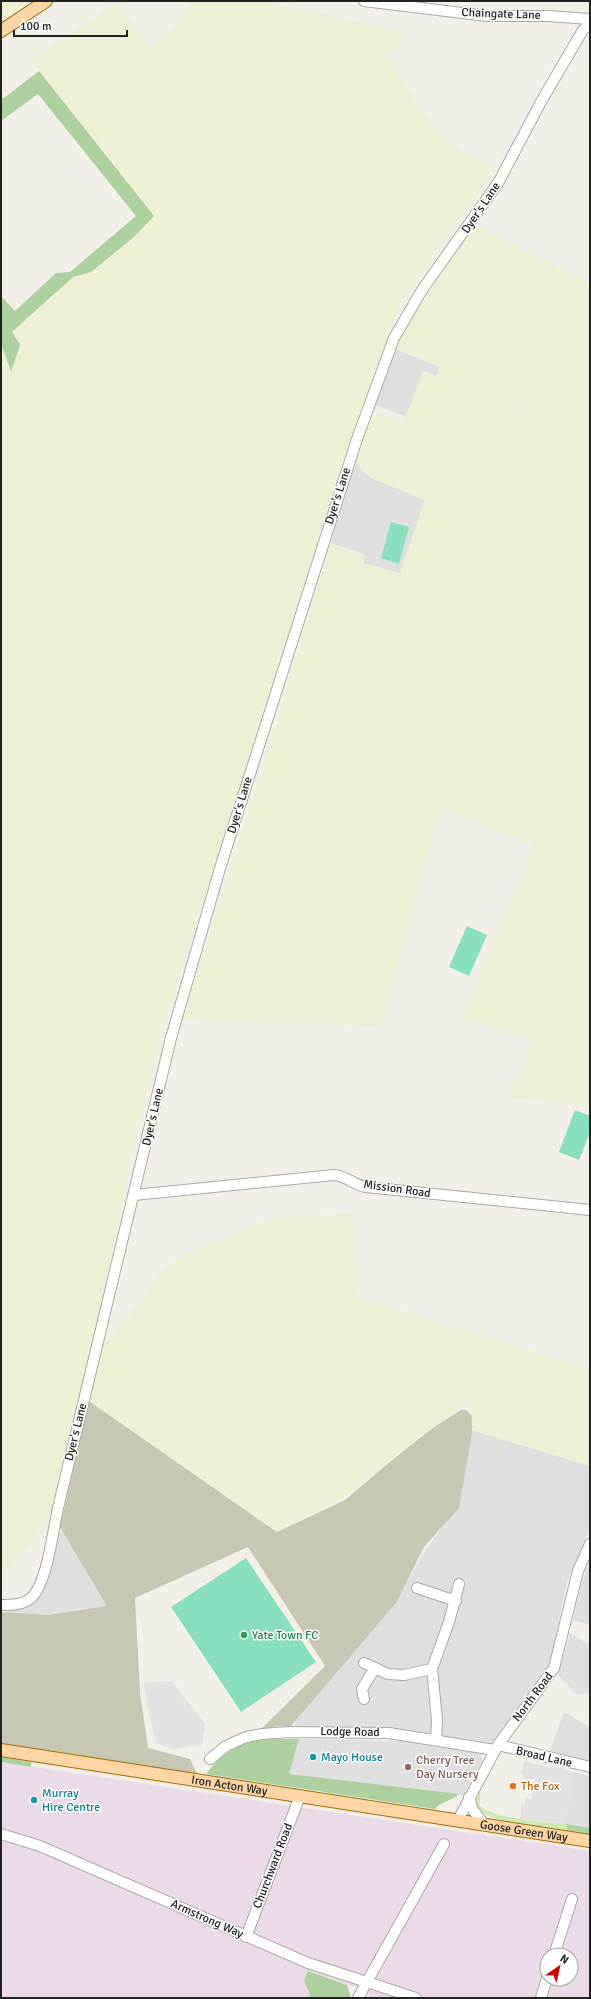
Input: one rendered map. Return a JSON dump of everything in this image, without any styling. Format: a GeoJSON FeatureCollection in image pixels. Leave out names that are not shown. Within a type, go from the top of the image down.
{"type":"FeatureCollection","features":[{"type":"Feature","properties":{"kind":"main road"},"geometry":{"type":"LineString","coordinates":[[1,31],[46,1]]}},
{"type":"Feature","properties":{"kind":"main road","name":"Iron Acton Way"},"geometry":{"type":"LineString","coordinates":[[1,1750],[458,1820]]}},
{"type":"Feature","properties":{"kind":"main road","name":"Goose Green Way"},"geometry":{"type":"LineString","coordinates":[[458,1820],[590,1841]]}},
{"type":"Feature","properties":{"kind":"street","name":"Chaingate Lane"},"geometry":{"type":"LineString","coordinates":[[364,1],[487,16],[548,16],[586,23]]}},
{"type":"Feature","properties":{"kind":"street","name":"Dyer's Lane"},"geometry":{"type":"LineString","coordinates":[[1,1605],[21,1604],[30,1599],[41,1583],[171,1038],[221,865],[352,454],[394,338],[422,290],[498,183],[542,100],[586,23]]}},
{"type":"Feature","properties":{"kind":"street","name":"Mission Road"},"geometry":{"type":"LineString","coordinates":[[134,1195],[334,1175],[347,1177],[362,1187],[590,1210]]}},
{"type":"Feature","properties":{"kind":"street","name":"North Road"},"geometry":{"type":"LineString","coordinates":[[458,1820],[469,1797],[497,1748],[554,1668],[578,1571],[590,1544]]}},
{"type":"Feature","properties":{"kind":"street"},"geometry":{"type":"LineString","coordinates":[[436,1740],[437,1720],[432,1669],[456,1601],[459,1584]]}},
{"type":"Feature","properties":{"kind":"street"},"geometry":{"type":"LineString","coordinates":[[417,1588],[456,1601]]}},
{"type":"Feature","properties":{"kind":"street"},"geometry":{"type":"LineString","coordinates":[[364,1663],[388,1674],[404,1675],[432,1669]]}},
{"type":"Feature","properties":{"kind":"street"},"geometry":{"type":"LineString","coordinates":[[364,1699],[362,1689],[375,1668]]}},
{"type":"Feature","properties":{"kind":"street","name":"Lodge Road"},"geometry":{"type":"LineString","coordinates":[[210,1760],[226,1746],[246,1737],[262,1734],[376,1732],[497,1748]]}},
{"type":"Feature","properties":{"kind":"street","name":"Broad Lane"},"geometry":{"type":"LineString","coordinates":[[497,1748],[590,1767]]}},
{"type":"Feature","properties":{"kind":"street","name":"Churchward Road"},"geometry":{"type":"LineString","coordinates":[[246,1937],[300,1796]]}},
{"type":"Feature","properties":{"kind":"street"},"geometry":{"type":"LineString","coordinates":[[469,1797],[473,1810],[484,1824]]}},
{"type":"Feature","properties":{"kind":"street","name":"Armstrong Way"},"geometry":{"type":"LineString","coordinates":[[1,1834],[40,1846],[308,1963],[416,1998]]}},
{"type":"Feature","properties":{"kind":"street"},"geometry":{"type":"LineString","coordinates":[[358,1998],[444,1844]]}},
{"type":"Feature","properties":{"kind":"street"},"geometry":{"type":"LineString","coordinates":[[557,1947],[572,1899]]}},
{"type":"Feature","properties":{"kind":"street"},"geometry":{"type":"LineString","coordinates":[[541,1998],[544,1987]]}},
{"type":"Feature","properties":{"kind":"shaded area"},"geometry":{"type":"Polygon","coordinates":[[[1,1],[32,1],[1,22],[1,1]]]}},
{"type":"Feature","properties":{"kind":"shaded area"},"geometry":{"type":"Polygon","coordinates":[[[189,1],[265,1],[407,33],[389,56],[421,111],[440,135],[464,153],[495,167],[477,196],[450,231],[401,303],[373,377],[323,523],[257,737],[169,1008],[142,1110],[92,1349],[51,1513],[13,1566],[1,1568],[1,343],[11,372],[12,333],[73,277],[91,271],[134,237],[154,216],[31,60],[117,3],[151,48],[181,22],[189,1]]]}},
{"type":"Feature","properties":{"kind":"shaded area"},"geometry":{"type":"Polygon","coordinates":[[[475,225],[590,283],[590,1106],[509,1097],[534,1040],[462,1018],[535,846],[440,808],[382,1026],[182,1020],[258,784],[331,543],[364,554],[364,563],[400,573],[425,500],[374,479],[367,475],[356,462],[372,415],[380,413],[404,422],[423,371],[437,376],[440,367],[394,348],[401,333],[475,225]],[[517,398],[506,434],[522,400],[517,398]]]}},
{"type":"Feature","properties":{"kind":"shaded area"},"geometry":{"type":"Polygon","coordinates":[[[394,348],[440,367],[437,376],[423,371],[406,417],[375,405],[394,348]]]}},
{"type":"Feature","properties":{"kind":"shaded area"},"geometry":{"type":"Polygon","coordinates":[[[356,462],[367,475],[374,479],[425,500],[400,574],[363,563],[363,554],[331,543],[344,497],[345,485],[350,471],[353,470],[356,462]]]}},
{"type":"Feature","properties":{"kind":"shaded area"},"geometry":{"type":"Polygon","coordinates":[[[353,1214],[356,1296],[590,1369],[590,1466],[472,1430],[471,1398],[345,1497],[277,1532],[89,1401],[105,1338],[116,1332],[164,1270],[181,1256],[274,1217],[353,1214]]]}},
{"type":"Feature","properties":{"kind":"shaded area"},"geometry":{"type":"Polygon","coordinates":[[[89,1401],[277,1532],[345,1500],[423,1434],[461,1410],[466,1410],[472,1416],[472,1433],[459,1508],[424,1547],[396,1603],[291,1726],[277,1726],[258,1732],[325,1666],[248,1547],[135,1598],[140,1692],[148,1748],[190,1759],[197,1774],[1,1743],[1,1612],[48,1615],[107,1606],[60,1527],[89,1401]]]}},
{"type":"Feature","properties":{"kind":"shaded area"},"geometry":{"type":"Polygon","coordinates":[[[472,1430],[590,1466],[590,1529],[567,1582],[550,1664],[508,1720],[494,1743],[405,1731],[295,1729],[295,1717],[397,1598],[427,1548],[459,1505],[472,1430]]]}},
{"type":"Feature","properties":{"kind":"shaded area"},"geometry":{"type":"Polygon","coordinates":[[[57,1532],[65,1533],[108,1606],[48,1615],[3,1612],[23,1607],[32,1602],[57,1532]]]}},
{"type":"Feature","properties":{"kind":"shaded area"},"geometry":{"type":"Polygon","coordinates":[[[588,1564],[590,1565],[590,1625],[573,1620],[580,1588],[588,1564]]]}},
{"type":"Feature","properties":{"kind":"shaded area"},"geometry":{"type":"Polygon","coordinates":[[[570,1633],[590,1645],[590,1693],[577,1695],[558,1675],[570,1633]]]}},
{"type":"Feature","properties":{"kind":"shaded area"},"geometry":{"type":"Polygon","coordinates":[[[172,1681],[205,1724],[202,1745],[172,1749],[156,1743],[144,1683],[172,1681]]]}},
{"type":"Feature","properties":{"kind":"shaded area"},"geometry":{"type":"Polygon","coordinates":[[[564,1712],[590,1727],[590,1762],[549,1753],[564,1712]]]}},
{"type":"Feature","properties":{"kind":"shaded area"},"geometry":{"type":"Polygon","coordinates":[[[299,1739],[406,1741],[475,1751],[481,1755],[482,1760],[464,1795],[435,1792],[289,1774],[299,1739]]]}},
{"type":"Feature","properties":{"kind":"shaded area"},"geometry":{"type":"Polygon","coordinates":[[[343,1744],[358,1745],[355,1762],[342,1760],[343,1744]]]}},
{"type":"Feature","properties":{"kind":"shaded area","name":"The Fox"},"geometry":{"type":"Polygon","coordinates":[[[524,1761],[550,1768],[551,1765],[573,1772],[566,1824],[520,1819],[522,1804],[525,1804],[525,1798],[532,1799],[535,1779],[525,1779],[521,1773],[524,1761]]]}},
{"type":"Feature","properties":{"kind":"shaded area"},"geometry":{"type":"Polygon","coordinates":[[[1,1762],[590,1851],[590,1998],[368,1998],[370,1993],[309,1971],[304,1981],[311,1998],[1,1998],[1,1762]]]}},
{"type":"Feature","properties":{"kind":"shaded area"},"geometry":{"type":"Polygon","coordinates":[[[573,1772],[590,1776],[590,1828],[566,1824],[573,1772]]]}},
{"type":"Feature","properties":{"kind":"green space"},"geometry":{"type":"Polygon","coordinates":[[[39,71],[154,216],[134,237],[91,272],[73,277],[12,332],[20,345],[11,372],[1,343],[1,296],[15,311],[56,273],[70,272],[136,216],[38,94],[1,121],[1,98],[4,98],[39,71]]]}},
{"type":"Feature","properties":{"kind":"green space"},"geometry":{"type":"Polygon","coordinates":[[[391,522],[409,527],[399,564],[381,558],[391,522]]]}},
{"type":"Feature","properties":{"kind":"green space"},"geometry":{"type":"Polygon","coordinates":[[[467,926],[487,935],[469,976],[449,967],[467,926]]]}},
{"type":"Feature","properties":{"kind":"green space"},"geometry":{"type":"Polygon","coordinates":[[[575,1110],[590,1116],[590,1132],[579,1160],[559,1152],[575,1110]]]}},
{"type":"Feature","properties":{"kind":"green space","name":"Yate Town FC"},"geometry":{"type":"Polygon","coordinates":[[[246,1558],[316,1662],[241,1712],[171,1607],[246,1558]]]}},
{"type":"Feature","properties":{"kind":"green space"},"geometry":{"type":"Polygon","coordinates":[[[261,1739],[299,1739],[289,1774],[459,1794],[435,1809],[206,1774],[218,1761],[236,1747],[261,1739]]]}},
{"type":"Feature","properties":{"kind":"green space"},"geometry":{"type":"Polygon","coordinates":[[[1,1757],[31,1762],[31,1767],[1,1762],[1,1757]]]}},
{"type":"Feature","properties":{"kind":"green space"},"geometry":{"type":"Polygon","coordinates":[[[480,1789],[480,1806],[487,1810],[508,1817],[566,1824],[567,1830],[590,1834],[590,1837],[563,1833],[561,1830],[521,1824],[490,1816],[481,1812],[476,1805],[475,1801],[480,1789]]]}},
{"type":"Feature","properties":{"kind":"green space"},"geometry":{"type":"Polygon","coordinates":[[[566,1824],[590,1828],[590,1834],[567,1830],[566,1824]]]}},
{"type":"Feature","properties":{"kind":"green space"},"geometry":{"type":"Polygon","coordinates":[[[308,1971],[347,1985],[351,1998],[311,1998],[304,1981],[308,1971]]]}},
{"type":"Feature","properties":{"kind":"place","name":"Yate Town FC"},"geometry":{"type":"Point","coordinates":[244,1635]}},
{"type":"Feature","properties":{"kind":"place","name":"Mayo House"},"geometry":{"type":"Point","coordinates":[313,1757]}},
{"type":"Feature","properties":{"kind":"place","name":"Cherry Tree Day Nursery"},"geometry":{"type":"Point","coordinates":[408,1767]}},
{"type":"Feature","properties":{"kind":"place","name":"The Fox"},"geometry":{"type":"Point","coordinates":[513,1786]}},
{"type":"Feature","properties":{"kind":"place","name":"Murray Hire Centre"},"geometry":{"type":"Point","coordinates":[34,1800]}}]}
